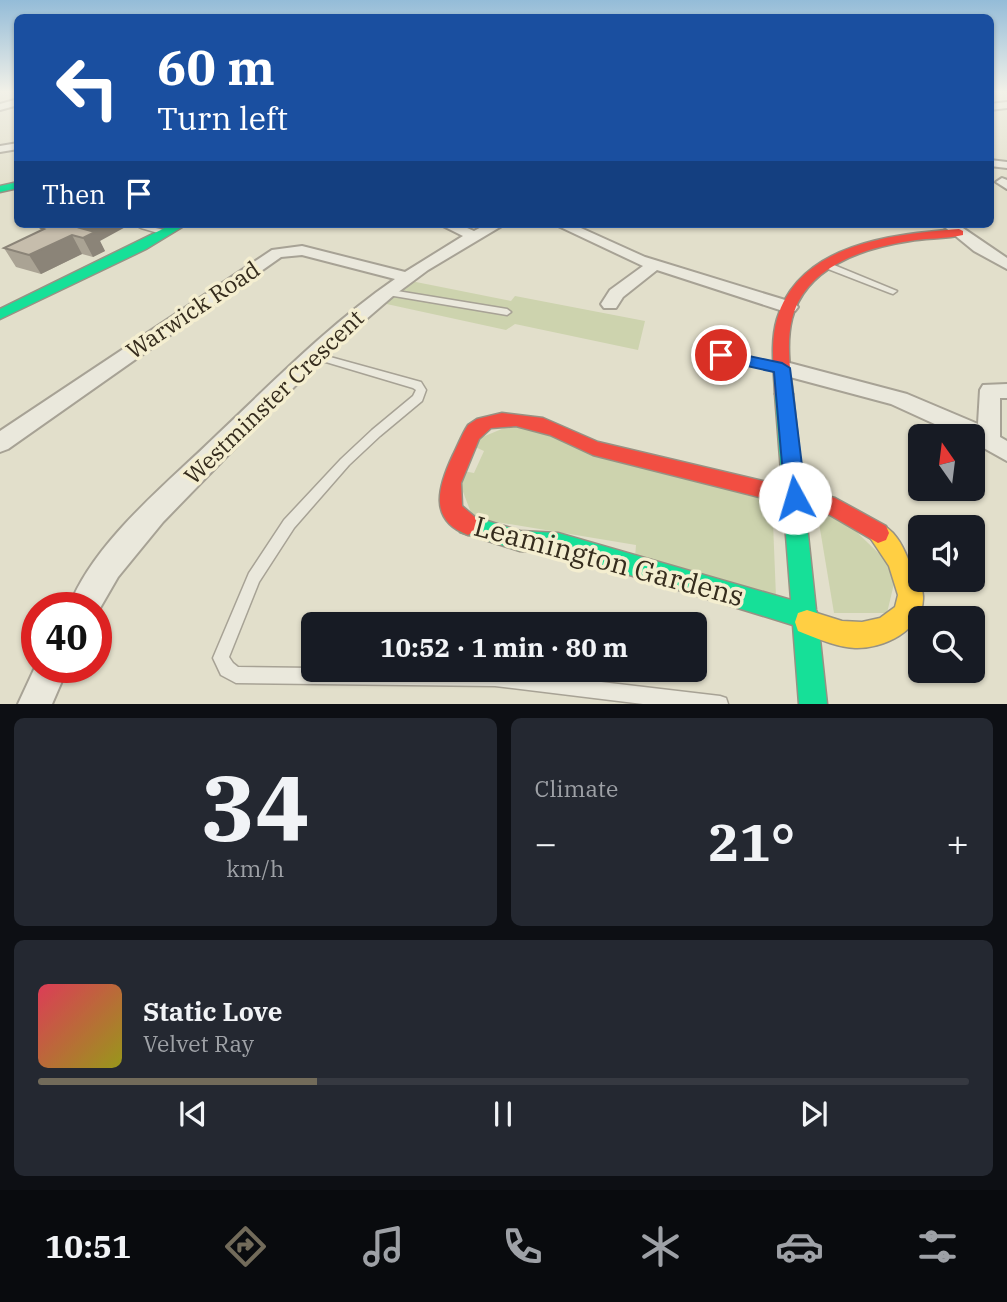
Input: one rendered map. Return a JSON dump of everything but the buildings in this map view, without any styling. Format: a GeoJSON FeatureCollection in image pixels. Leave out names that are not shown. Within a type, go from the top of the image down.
{"type":"FeatureCollection","features":[{"type":"Feature","properties":{"kind":"street"},"geometry":{"type":"LineString","coordinates":[[0,315],[174,228]]}},
{"type":"Feature","properties":{"kind":"street"},"geometry":{"type":"LineString","coordinates":[[455,228],[474,236]]}},
{"type":"Feature","properties":{"kind":"street","name":"Westminster Crescent"},"geometry":{"type":"LineString","coordinates":[[93,592],[110,564],[143,525],[312,355],[406,276],[490,228]]}},
{"type":"Feature","properties":{"kind":"street"},"geometry":{"type":"LineString","coordinates":[[570,228],[654,265],[789,307]]}},
{"type":"Feature","properties":{"kind":"street"},"geometry":{"type":"LineString","coordinates":[[813,704],[782,368],[783,330],[789,307],[799,289],[826,265],[868,246],[896,239],[953,229],[1006,263]]}},
{"type":"Feature","properties":{"kind":"street","name":"Warwick Road"},"geometry":{"type":"LineString","coordinates":[[0,443],[277,253],[302,250],[406,276]]}},
{"type":"Feature","properties":{"kind":"street"},"geometry":{"type":"LineString","coordinates":[[610,304],[616,294],[654,265]]}},
{"type":"Feature","properties":{"kind":"street"},"geometry":{"type":"LineString","coordinates":[[782,368],[885,392],[922,406],[998,446]]}},
{"type":"Feature","properties":{"kind":"street"},"geometry":{"type":"LineString","coordinates":[[998,446],[990,390],[1007,391]]}},
{"type":"Feature","properties":{"kind":"street","name":"Leamington Gardens"},"geometry":{"type":"LineString","coordinates":[[501,419],[517,420],[570,434],[593,448],[795,498],[835,507],[859,520],[898,555],[911,597],[904,616],[878,632],[858,636],[558,543],[527,542],[462,522],[450,507],[447,491],[451,476],[475,428],[501,419]]}},
{"type":"Feature","properties":{"kind":"street"},"geometry":{"type":"LineString","coordinates":[[34,704],[44,683]]}},
{"type":"Feature","properties":{"kind":"lane"},"geometry":{"type":"LineString","coordinates":[[147,228],[165,233]]}},
{"type":"Feature","properties":{"kind":"lane"},"geometry":{"type":"LineString","coordinates":[[826,265],[893,290]]}},
{"type":"Feature","properties":{"kind":"lane"},"geometry":{"type":"LineString","coordinates":[[384,292],[507,312]]}},
{"type":"Feature","properties":{"kind":"lane"},"geometry":{"type":"LineString","coordinates":[[312,355],[416,385],[421,390],[418,398],[360,447],[289,524],[254,578],[221,658],[227,669],[236,675],[495,678],[720,704]]}},
{"type":"Feature","properties":{"kind":"lane"},"geometry":{"type":"LineString","coordinates":[[721,355],[782,368]]}},
{"type":"Feature","properties":{"kind":"green space"},"geometry":{"type":"Polygon","coordinates":[[[411,281],[511,301],[515,296],[645,321],[638,350],[515,324],[506,330],[382,303],[411,281]]]}},
{"type":"Feature","properties":{"kind":"green space"},"geometry":{"type":"Polygon","coordinates":[[[511,425],[772,498],[776,597],[635,558],[636,545],[473,518],[457,476],[463,471],[474,473],[484,451],[473,446],[473,441],[511,425]]]}},
{"type":"Feature","properties":{"kind":"green space"},"geometry":{"type":"Polygon","coordinates":[[[838,514],[897,571],[887,613],[834,613],[818,517],[838,514]]]}},
{"type":"Feature","properties":{"kind":"traffic: fast"},"geometry":{"type":"LineString","coordinates":[[0,189],[14,186]]}},
{"type":"Feature","properties":{"kind":"traffic: fast"},"geometry":{"type":"LineString","coordinates":[[0,315],[174,228]]}},
{"type":"Feature","properties":{"kind":"traffic: fast"},"geometry":{"type":"LineString","coordinates":[[784,394],[813,704]]}},
{"type":"Feature","properties":{"kind":"traffic: fast"},"geometry":{"type":"LineString","coordinates":[[468,525],[520,541],[558,543],[807,617]]}},
{"type":"Feature","properties":{"kind":"traffic: slow"},"geometry":{"type":"LineString","coordinates":[[807,622],[842,633],[862,635],[889,627],[904,616],[911,600],[909,590],[895,554],[878,533]]}},
{"type":"Feature","properties":{"kind":"traffic: jam"},"geometry":{"type":"LineString","coordinates":[[784,394],[782,329],[788,309],[801,287],[818,271],[838,258],[885,241],[959,233]]}},
{"type":"Feature","properties":{"kind":"traffic: jam"},"geometry":{"type":"LineString","coordinates":[[468,525],[452,511],[449,492],[469,439],[483,424],[516,419],[557,430],[593,448],[835,507],[878,533]]}},
{"type":"Feature","properties":{"kind":"route"},"geometry":{"type":"LineString","coordinates":[[721,355],[782,368],[795,498]]}}]}
